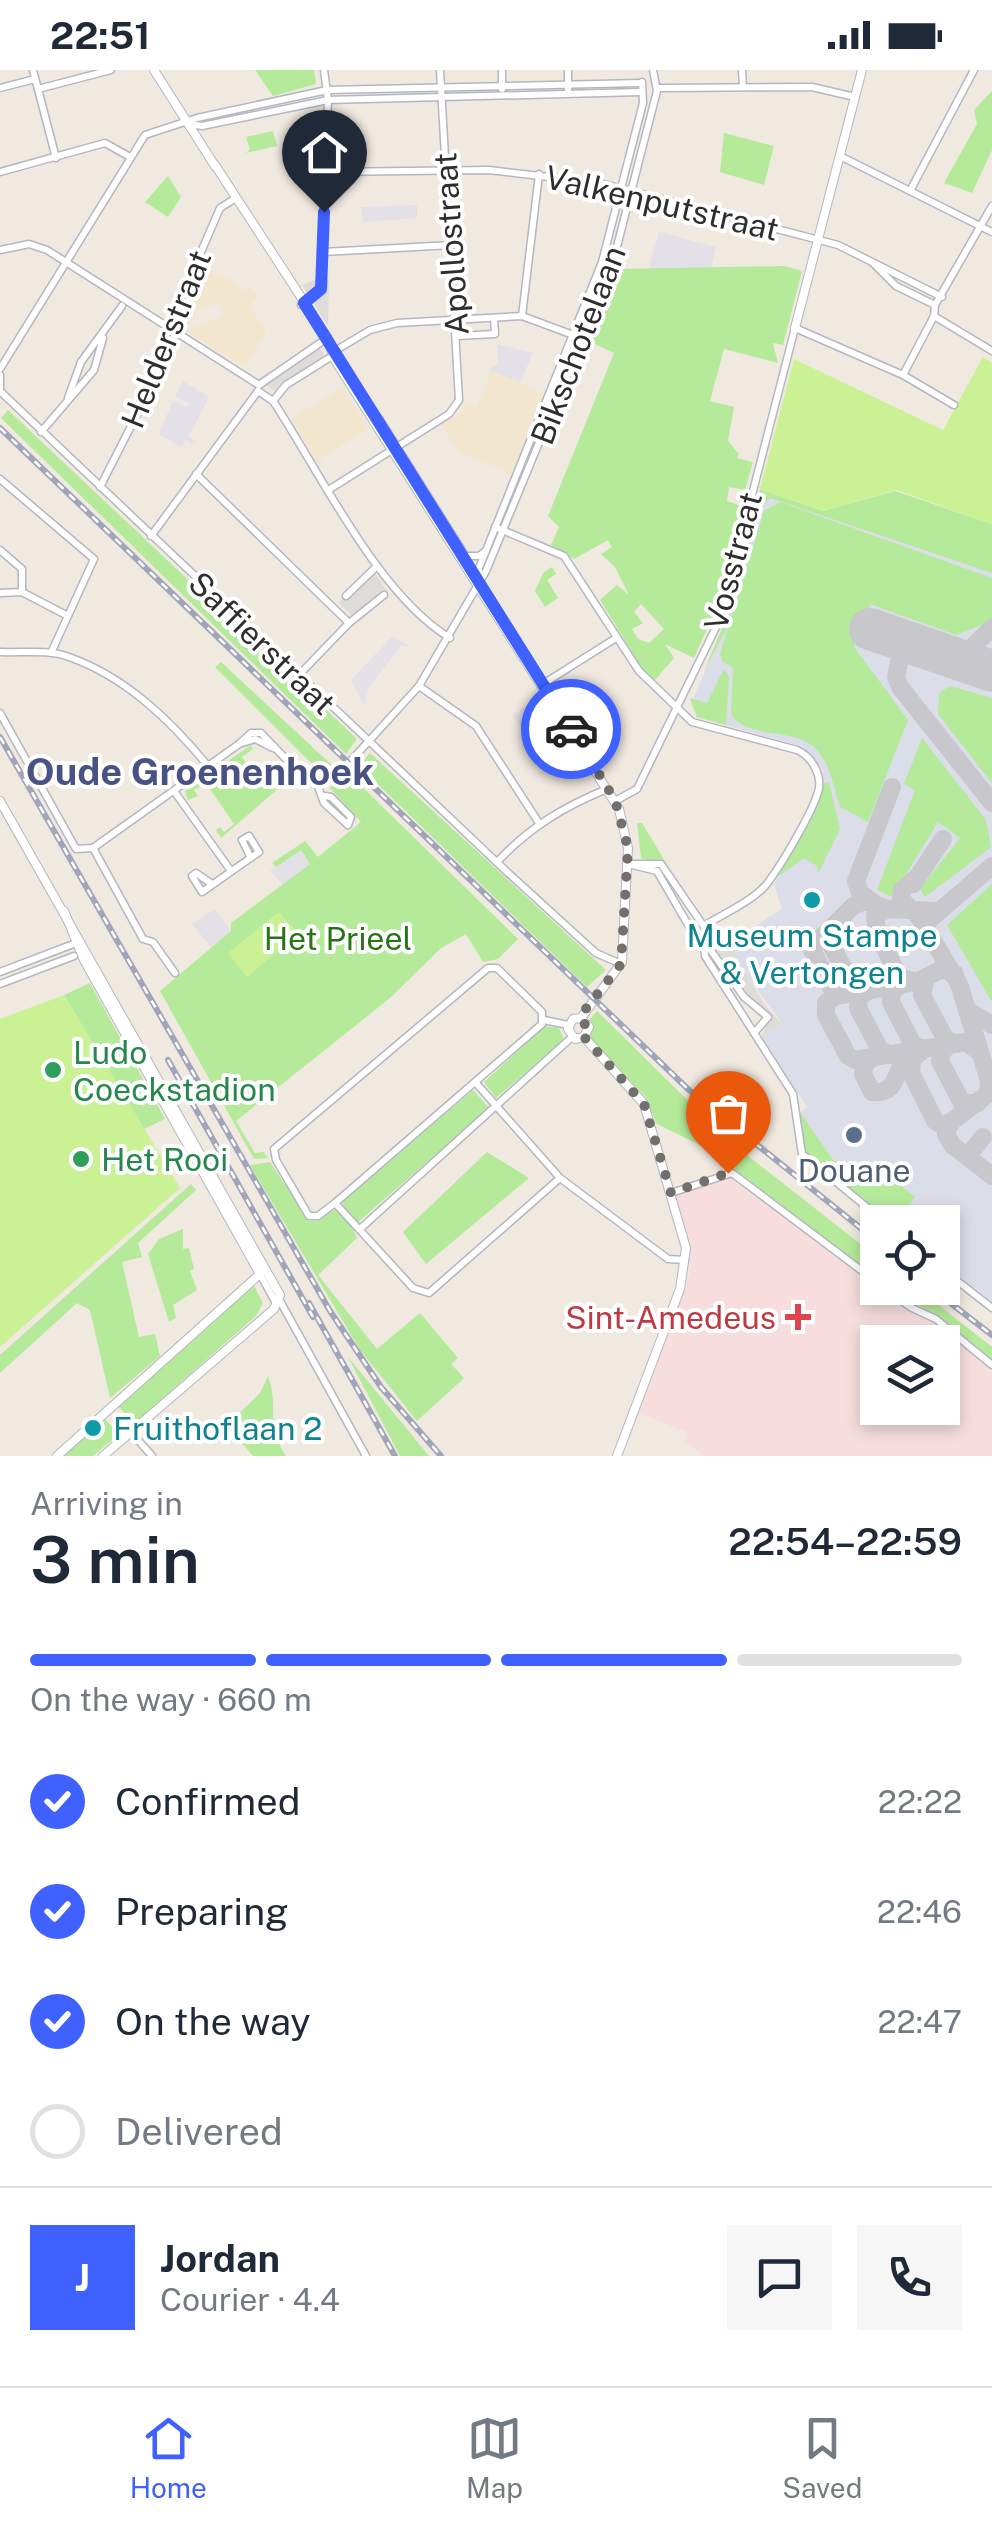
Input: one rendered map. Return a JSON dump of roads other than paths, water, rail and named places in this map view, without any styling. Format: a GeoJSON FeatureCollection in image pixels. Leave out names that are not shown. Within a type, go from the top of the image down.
{"type":"FeatureCollection","features":[{"type":"Feature","properties":{"kind":"street"},"geometry":{"type":"LineString","coordinates":[[38,89],[112,70]]}},
{"type":"Feature","properties":{"kind":"street"},"geometry":{"type":"LineString","coordinates":[[154,70],[331,356],[465,556],[478,582]]}},
{"type":"Feature","properties":{"kind":"street"},"geometry":{"type":"LineString","coordinates":[[302,304],[320,291],[328,100],[324,70]]}},
{"type":"Feature","properties":{"kind":"street","name":"Apollostraat"},"geometry":{"type":"LineString","coordinates":[[394,448],[449,414],[460,400],[440,70]]}},
{"type":"Feature","properties":{"kind":"street"},"geometry":{"type":"LineString","coordinates":[[502,70],[502,92]]}},
{"type":"Feature","properties":{"kind":"street"},"geometry":{"type":"LineString","coordinates":[[568,70],[568,90]]}},
{"type":"Feature","properties":{"kind":"street"},"geometry":{"type":"LineString","coordinates":[[647,91],[653,70]]}},
{"type":"Feature","properties":{"kind":"street"},"geometry":{"type":"LineString","coordinates":[[742,70],[743,87]]}},
{"type":"Feature","properties":{"kind":"street","name":"Vosstraat"},"geometry":{"type":"LineString","coordinates":[[615,800],[637,789],[720,619],[862,70]]}},
{"type":"Feature","properties":{"kind":"street"},"geometry":{"type":"LineString","coordinates":[[910,191],[974,70]]}},
{"type":"Feature","properties":{"kind":"street"},"geometry":{"type":"LineString","coordinates":[[0,88],[34,74],[56,158]]}},
{"type":"Feature","properties":{"kind":"street"},"geometry":{"type":"LineString","coordinates":[[0,372],[142,138],[197,118],[326,90],[502,92],[812,87],[855,97]]}},
{"type":"Feature","properties":{"kind":"street","name":"Bikschotelaan"},"geometry":{"type":"LineString","coordinates":[[478,582],[486,550],[584,338],[612,266],[647,91]]}},
{"type":"Feature","properties":{"kind":"street"},"geometry":{"type":"LineString","coordinates":[[188,124],[202,126],[328,100],[442,92]]}},
{"type":"Feature","properties":{"kind":"street"},"geometry":{"type":"LineString","coordinates":[[0,172],[111,144],[130,157]]}},
{"type":"Feature","properties":{"kind":"street"},"geometry":{"type":"LineString","coordinates":[[840,156],[992,232]]}},
{"type":"Feature","properties":{"kind":"street","name":"Valkenputstraat"},"geometry":{"type":"LineString","coordinates":[[325,172],[446,170],[539,174],[628,190],[819,240],[872,262]]}},
{"type":"Feature","properties":{"kind":"street"},"geometry":{"type":"LineString","coordinates":[[522,316],[539,174]]}},
{"type":"Feature","properties":{"kind":"street","name":"Bikschotelaan"},"geometry":{"type":"LineString","coordinates":[[316,784],[334,779],[419,686],[467,607],[628,190]]}},
{"type":"Feature","properties":{"kind":"street","name":"Helderstraat"},"geometry":{"type":"LineString","coordinates":[[100,487],[151,387],[170,326],[220,208],[235,198]]}},
{"type":"Feature","properties":{"kind":"street"},"geometry":{"type":"LineString","coordinates":[[902,375],[934,316],[935,305],[992,206]]}},
{"type":"Feature","properties":{"kind":"street"},"geometry":{"type":"LineString","coordinates":[[0,250],[28,244],[66,261],[170,326],[273,400],[377,566],[408,607],[450,638]]}},
{"type":"Feature","properties":{"kind":"street"},"geometry":{"type":"LineString","coordinates":[[323,252],[452,244]]}},
{"type":"Feature","properties":{"kind":"street"},"geometry":{"type":"LineString","coordinates":[[872,262],[942,297]]}},
{"type":"Feature","properties":{"kind":"street"},"geometry":{"type":"LineString","coordinates":[[872,262],[896,286],[935,305]]}},
{"type":"Feature","properties":{"kind":"street"},"geometry":{"type":"LineString","coordinates":[[68,399],[81,362],[103,338],[122,306]]}},
{"type":"Feature","properties":{"kind":"street"},"geometry":{"type":"LineString","coordinates":[[273,400],[286,385],[388,324],[522,316],[584,338]]}},
{"type":"Feature","properties":{"kind":"street"},"geometry":{"type":"LineString","coordinates":[[934,316],[992,351]]}},
{"type":"Feature","properties":{"kind":"street"},"geometry":{"type":"LineString","coordinates":[[457,336],[495,334],[494,318]]}},
{"type":"Feature","properties":{"kind":"street"},"geometry":{"type":"LineString","coordinates":[[794,328],[902,375],[954,406]]}},
{"type":"Feature","properties":{"kind":"street"},"geometry":{"type":"LineString","coordinates":[[40,432],[94,370],[103,338]]}},
{"type":"Feature","properties":{"kind":"street"},"geometry":{"type":"LineString","coordinates":[[151,536],[258,388],[323,343]]}},
{"type":"Feature","properties":{"kind":"street","name":"Saffierstraat"},"geometry":{"type":"LineString","coordinates":[[0,372],[0,391],[297,678],[596,953],[621,964]]}},
{"type":"Feature","properties":{"kind":"street"},"geometry":{"type":"LineString","coordinates":[[330,489],[394,448]]}},
{"type":"Feature","properties":{"kind":"street"},"geometry":{"type":"LineString","coordinates":[[394,448],[615,800],[626,834],[628,864],[621,964],[581,1018],[568,1026],[544,1020]]}},
{"type":"Feature","properties":{"kind":"street"},"geometry":{"type":"LineString","coordinates":[[196,474],[349,623]]}},
{"type":"Feature","properties":{"kind":"street"},"geometry":{"type":"LineString","coordinates":[[0,478],[94,559],[51,654]]}},
{"type":"Feature","properties":{"kind":"street"},"geometry":{"type":"LineString","coordinates":[[499,529],[564,556],[638,671],[692,722],[797,750],[811,761],[819,787],[764,888],[706,924],[702,933]]}},
{"type":"Feature","properties":{"kind":"street"},"geometry":{"type":"LineString","coordinates":[[0,550],[22,569],[22,592]]}},
{"type":"Feature","properties":{"kind":"street"},"geometry":{"type":"LineString","coordinates":[[465,556],[479,556],[486,550]]}},
{"type":"Feature","properties":{"kind":"street"},"geometry":{"type":"LineString","coordinates":[[346,596],[377,566]]}},
{"type":"Feature","properties":{"kind":"street"},"geometry":{"type":"LineString","coordinates":[[0,593],[22,592],[68,616]]}},
{"type":"Feature","properties":{"kind":"street"},"geometry":{"type":"LineString","coordinates":[[297,678],[349,623],[384,595]]}},
{"type":"Feature","properties":{"kind":"street"},"geometry":{"type":"LineString","coordinates":[[467,607],[479,603],[493,606]]}},
{"type":"Feature","properties":{"kind":"street"},"geometry":{"type":"LineString","coordinates":[[542,684],[616,638]]}},
{"type":"Feature","properties":{"kind":"street"},"geometry":{"type":"LineString","coordinates":[[0,652],[70,657],[136,694],[182,734],[208,766]]}},
{"type":"Feature","properties":{"kind":"street"},"geometry":{"type":"LineString","coordinates":[[419,686],[476,726],[539,823]]}},
{"type":"Feature","properties":{"kind":"street"},"geometry":{"type":"LineString","coordinates":[[0,713],[76,849],[93,848],[257,732],[304,778],[316,784],[324,803],[344,824],[351,824],[352,817],[331,797],[324,796]]}},
{"type":"Feature","properties":{"kind":"street"},"geometry":{"type":"LineString","coordinates":[[239,744],[260,740],[273,748]]}},
{"type":"Feature","properties":{"kind":"street"},"geometry":{"type":"LineString","coordinates":[[497,862],[539,823],[576,801],[608,789]]}},
{"type":"Feature","properties":{"kind":"street"},"geometry":{"type":"LineString","coordinates":[[174,790],[231,871]]}},
{"type":"Feature","properties":{"kind":"street"},"geometry":{"type":"LineString","coordinates":[[0,801],[64,911],[80,948],[260,1274],[290,1319],[366,1456]]}},
{"type":"Feature","properties":{"kind":"street"},"geometry":{"type":"LineString","coordinates":[[93,848],[142,940],[153,942],[174,973]]}},
{"type":"Feature","properties":{"kind":"street"},"geometry":{"type":"LineString","coordinates":[[212,884],[251,858]]}},
{"type":"Feature","properties":{"kind":"street"},"geometry":{"type":"LineString","coordinates":[[628,864],[654,870],[676,894],[702,933],[705,956],[793,1094],[802,1154],[864,1205]]}},
{"type":"Feature","properties":{"kind":"street"},"geometry":{"type":"LineString","coordinates":[[705,945],[744,997],[768,1017],[754,1034]]}},
{"type":"Feature","properties":{"kind":"street"},"geometry":{"type":"LineString","coordinates":[[0,972],[80,948]]}},
{"type":"Feature","properties":{"kind":"street"},"geometry":{"type":"LineString","coordinates":[[0,984],[80,948]]}},
{"type":"Feature","properties":{"kind":"street"},"geometry":{"type":"LineString","coordinates":[[80,948],[270,1277],[279,1304]]}},
{"type":"Feature","properties":{"kind":"street"},"geometry":{"type":"LineString","coordinates":[[490,966],[497,968],[542,1012],[544,1020],[335,1202],[316,1217],[307,1213],[276,1160],[277,1145],[490,966]]}},
{"type":"Feature","properties":{"kind":"street"},"geometry":{"type":"LineString","coordinates":[[14,967],[18,977]]}},
{"type":"Feature","properties":{"kind":"street"},"geometry":{"type":"LineString","coordinates":[[581,1018],[589,1027],[584,1037]]}},
{"type":"Feature","properties":{"kind":"street"},"geometry":{"type":"LineString","coordinates":[[568,1026],[572,1037]]}},
{"type":"Feature","properties":{"kind":"street"},"geometry":{"type":"LineString","coordinates":[[360,1229],[572,1037],[584,1037],[644,1104],[686,1260],[680,1289],[618,1456]]}},
{"type":"Feature","properties":{"kind":"street"},"geometry":{"type":"LineString","coordinates":[[476,1083],[560,1178],[668,1258],[686,1260]]}},
{"type":"Feature","properties":{"kind":"street"},"geometry":{"type":"LineString","coordinates":[[671,1193],[732,1173],[860,1271]]}},
{"type":"Feature","properties":{"kind":"street"},"geometry":{"type":"LineString","coordinates":[[335,1202],[412,1288],[425,1293],[437,1289],[560,1178]]}},
{"type":"Feature","properties":{"kind":"street"},"geometry":{"type":"LineString","coordinates":[[260,1274],[270,1277]]}},
{"type":"Feature","properties":{"kind":"street"},"geometry":{"type":"LineString","coordinates":[[58,1456],[260,1274]]}},
{"type":"Feature","properties":{"kind":"street"},"geometry":{"type":"LineString","coordinates":[[960,1283],[992,1308]]}},
{"type":"Feature","properties":{"kind":"street"},"geometry":{"type":"LineString","coordinates":[[102,1456],[279,1304]]}},
{"type":"Feature","properties":{"kind":"street"},"geometry":{"type":"LineString","coordinates":[[908,1305],[936,1319],[992,1365]]}},
{"type":"Feature","properties":{"kind":"street"},"geometry":{"type":"LineString","coordinates":[[129,1430],[152,1456]]}},
{"type":"Feature","properties":{"kind":"railway"},"geometry":{"type":"LineString","coordinates":[[0,428],[689,1090],[860,1228]]}},
{"type":"Feature","properties":{"kind":"railway"},"geometry":{"type":"LineString","coordinates":[[0,737],[330,1311],[381,1387],[441,1456]]}},
{"type":"Feature","properties":{"kind":"railway"},"geometry":{"type":"LineString","coordinates":[[168,1060],[313,1317]]}},
{"type":"Feature","properties":{"kind":"railway"},"geometry":{"type":"LineString","coordinates":[[309,1303],[395,1456]]}},
{"type":"Feature","properties":{"kind":"railway"},"geometry":{"type":"LineString","coordinates":[[953,1305],[992,1335]]}},
{"type":"Feature","properties":{"kind":"place","name":"Museum Stampe & Vertongen"},"geometry":{"type":"Point","coordinates":[812,900]}},
{"type":"Feature","properties":{"kind":"place","name":"Ludo Coeckstadion"},"geometry":{"type":"Point","coordinates":[53,1070]}},
{"type":"Feature","properties":{"kind":"place","name":"Douane"},"geometry":{"type":"Point","coordinates":[854,1135]}},
{"type":"Feature","properties":{"kind":"place","name":"Het Rooi"},"geometry":{"type":"Point","coordinates":[81,1159]}},
{"type":"Feature","properties":{"kind":"place","name":"Sint-Amedeus"},"geometry":{"type":"Point","coordinates":[798,1317]}},
{"type":"Feature","properties":{"kind":"place","name":"Fruithoflaan 2"},"geometry":{"type":"Point","coordinates":[93,1428]}},
{"type":"Feature","properties":{"kind":"district","name":"Oude Groenenhoek"},"geometry":{"type":"Point","coordinates":[200,771]}},
{"type":"Feature","properties":{"kind":"park label","name":"Het Prieel"},"geometry":{"type":"Point","coordinates":[338,938]}}]}
